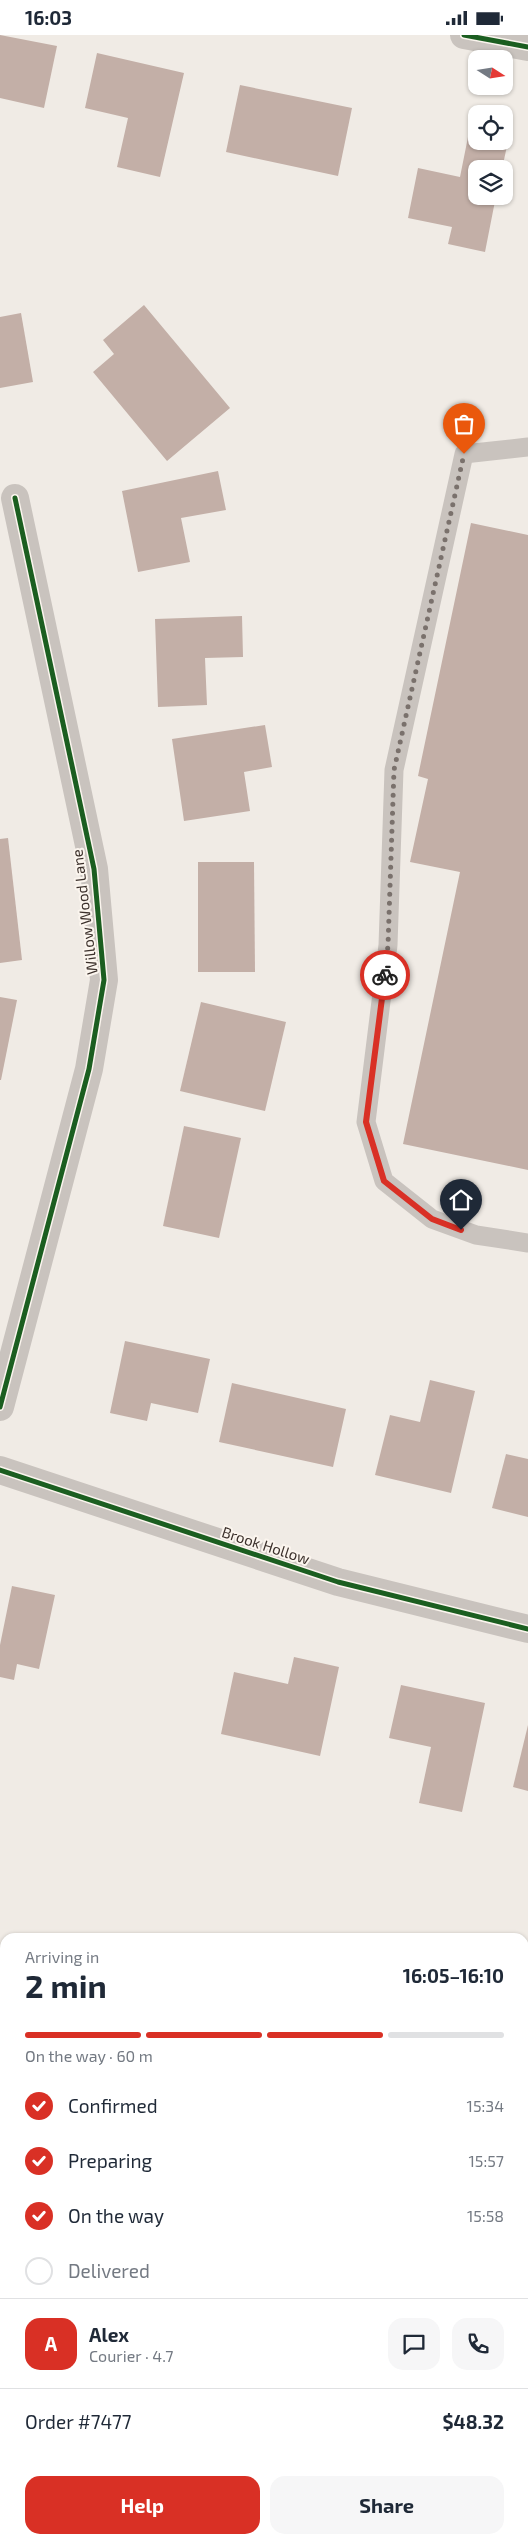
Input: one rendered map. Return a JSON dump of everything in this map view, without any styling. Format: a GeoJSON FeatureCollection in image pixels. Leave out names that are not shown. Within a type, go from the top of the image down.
{"type":"FeatureCollection","features":[{"type":"Feature","properties":{"kind":"street"},"geometry":{"type":"LineString","coordinates":[[464,35],[528,47]]}},
{"type":"Feature","properties":{"kind":"street","name":"Willow Wood Lane"},"geometry":{"type":"LineString","coordinates":[[0,1407],[89,1069],[104,980],[94,869],[15,498]]}},
{"type":"Feature","properties":{"kind":"street","name":"Brook Hollow"},"geometry":{"type":"LineString","coordinates":[[0,1470],[338,1582],[528,1629]]}},
{"type":"Feature","properties":{"kind":"lane"},"geometry":{"type":"LineString","coordinates":[[528,447],[464,454],[394,770],[388,945],[366,1122],[384,1181],[432,1219],[476,1235],[528,1243]]}},
{"type":"Feature","properties":{"kind":"building"},"geometry":{"type":"Polygon","coordinates":[[[0,35],[57,46],[44,108],[0,98],[0,35]]]}},
{"type":"Feature","properties":{"kind":"building"},"geometry":{"type":"Polygon","coordinates":[[[97,53],[184,73],[160,177],[117,167],[128,118],[85,108],[97,53]]]}},
{"type":"Feature","properties":{"kind":"building"},"geometry":{"type":"Polygon","coordinates":[[[240,85],[352,108],[338,176],[226,152],[240,85]]]}},
{"type":"Feature","properties":{"kind":"building"},"geometry":{"type":"Polygon","coordinates":[[[468,137],[468,150],[506,150],[504,160],[468,160],[468,205],[494,205],[485,252],[448,244],[452,227],[408,218],[418,168],[460,177],[468,137]]]}},
{"type":"Feature","properties":{"kind":"building"},"geometry":{"type":"Polygon","coordinates":[[[144,305],[230,408],[167,461],[93,372],[114,354],[103,340],[144,305]]]}},
{"type":"Feature","properties":{"kind":"building"},"geometry":{"type":"Polygon","coordinates":[[[21,313],[33,382],[0,388],[0,317],[21,313]]]}},
{"type":"Feature","properties":{"kind":"building"},"geometry":{"type":"Polygon","coordinates":[[[218,471],[226,510],[181,518],[190,562],[138,572],[122,491],[218,471]]]}},
{"type":"Feature","properties":{"kind":"building"},"geometry":{"type":"Polygon","coordinates":[[[471,523],[528,535],[528,1170],[403,1144],[460,872],[410,862],[428,779],[418,776],[471,523]]]}},
{"type":"Feature","properties":{"kind":"building"},"geometry":{"type":"Polygon","coordinates":[[[242,616],[243,657],[205,658],[207,705],[158,707],[155,619],[242,616]]]}},
{"type":"Feature","properties":{"kind":"building"},"geometry":{"type":"Polygon","coordinates":[[[265,725],[272,767],[244,772],[250,811],[184,821],[172,739],[265,725]]]}},
{"type":"Feature","properties":{"kind":"building"},"geometry":{"type":"Polygon","coordinates":[[[8,838],[22,960],[0,963],[0,839],[8,838]]]}},
{"type":"Feature","properties":{"kind":"building"},"geometry":{"type":"Polygon","coordinates":[[[198,862],[254,862],[255,972],[198,972],[198,862]]]}},
{"type":"Feature","properties":{"kind":"building"},"geometry":{"type":"Polygon","coordinates":[[[0,997],[17,1000],[1,1080],[0,1080],[0,997]]]}},
{"type":"Feature","properties":{"kind":"building"},"geometry":{"type":"Polygon","coordinates":[[[201,1002],[286,1022],[265,1111],[180,1091],[201,1002]]]}},
{"type":"Feature","properties":{"kind":"building"},"geometry":{"type":"Polygon","coordinates":[[[184,1126],[241,1138],[219,1238],[163,1226],[184,1126]]]}},
{"type":"Feature","properties":{"kind":"building"},"geometry":{"type":"Polygon","coordinates":[[[125,1341],[210,1359],[198,1413],[151,1403],[147,1421],[110,1413],[125,1341]]]}},
{"type":"Feature","properties":{"kind":"building"},"geometry":{"type":"Polygon","coordinates":[[[430,1380],[475,1391],[451,1493],[375,1475],[390,1415],[420,1422],[430,1380]]]}},
{"type":"Feature","properties":{"kind":"building"},"geometry":{"type":"Polygon","coordinates":[[[232,1383],[346,1409],[333,1467],[219,1442],[232,1383]]]}},
{"type":"Feature","properties":{"kind":"building"},"geometry":{"type":"Polygon","coordinates":[[[506,1454],[528,1459],[528,1517],[492,1508],[506,1454]]]}},
{"type":"Feature","properties":{"kind":"building"},"geometry":{"type":"Polygon","coordinates":[[[12,1586],[55,1595],[39,1669],[17,1664],[14,1680],[0,1677],[0,1645],[12,1586]]]}},
{"type":"Feature","properties":{"kind":"building"},"geometry":{"type":"Polygon","coordinates":[[[294,1657],[339,1667],[320,1756],[221,1734],[234,1672],[288,1684],[294,1657]]]}},
{"type":"Feature","properties":{"kind":"building"},"geometry":{"type":"Polygon","coordinates":[[[401,1685],[485,1703],[462,1812],[419,1803],[431,1747],[389,1738],[401,1685]]]}},
{"type":"Feature","properties":{"kind":"building"},"geometry":{"type":"Polygon","coordinates":[[[528,1725],[528,1791],[513,1787],[528,1725]]]}},
{"type":"Feature","properties":{"kind":"cycle path"},"geometry":{"type":"LineString","coordinates":[[464,35],[528,47]]}},
{"type":"Feature","properties":{"kind":"cycle path"},"geometry":{"type":"LineString","coordinates":[[0,1407],[89,1069],[104,980],[94,869],[15,498]]}},
{"type":"Feature","properties":{"kind":"cycle path"},"geometry":{"type":"LineString","coordinates":[[0,1470],[338,1582],[528,1629]]}},
{"type":"Feature","properties":{"kind":"way so far"},"geometry":{"type":"LineString","coordinates":[[385,975],[388,945],[394,770],[464,454]]}},
{"type":"Feature","properties":{"kind":"route"},"geometry":{"type":"LineString","coordinates":[[385,975],[366,1122],[384,1181],[432,1219],[461,1230]]}}]}
